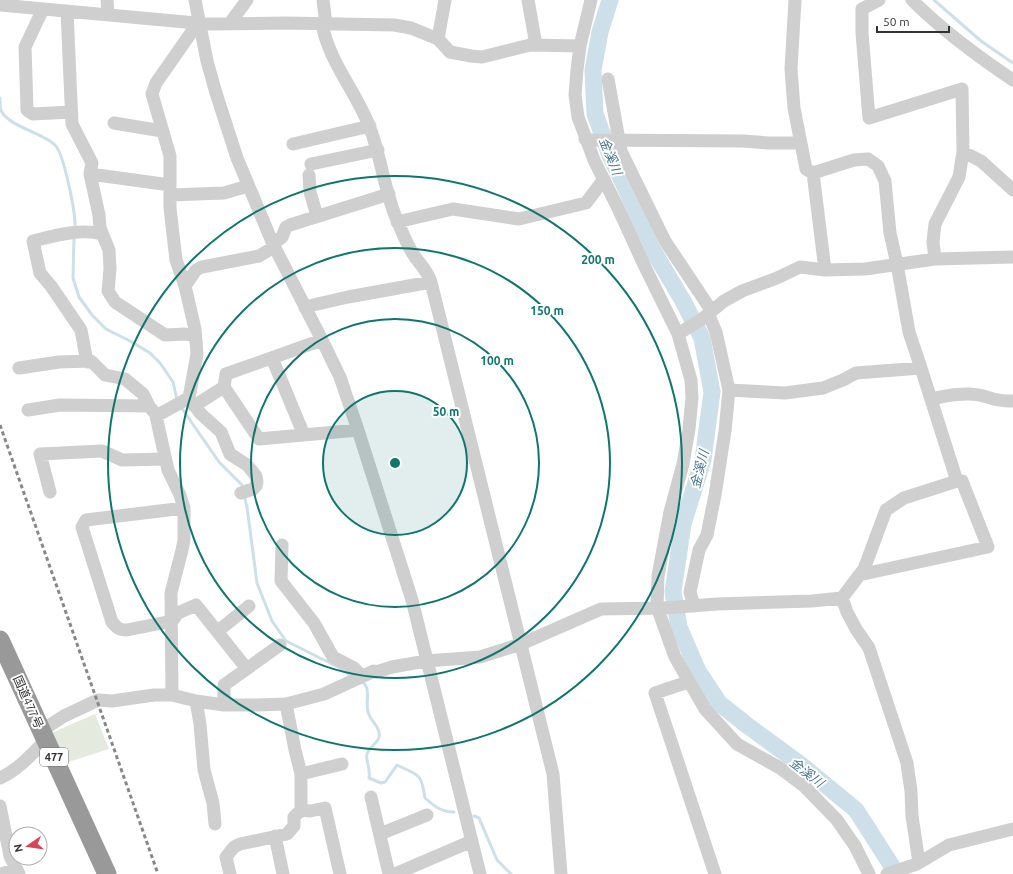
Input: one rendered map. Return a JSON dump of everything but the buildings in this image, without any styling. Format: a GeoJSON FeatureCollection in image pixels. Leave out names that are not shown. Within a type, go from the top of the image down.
{"type":"FeatureCollection","features":[{"type":"Feature","properties":{"kind":"highway","name":"国道477号"},"geometry":{"type":"LineString","coordinates":[[0,640],[107,874]]}},
{"type":"Feature","properties":{"kind":"street"},"geometry":{"type":"LineString","coordinates":[[107,0],[108,15]]}},
{"type":"Feature","properties":{"kind":"street"},"geometry":{"type":"LineString","coordinates":[[195,0],[196,26],[216,93],[248,186],[273,246],[340,377],[358,430],[412,600],[480,874]]}},
{"type":"Feature","properties":{"kind":"street"},"geometry":{"type":"LineString","coordinates":[[230,23],[247,0]]}},
{"type":"Feature","properties":{"kind":"street"},"geometry":{"type":"LineString","coordinates":[[323,0],[324,24],[332,53],[370,126],[378,150],[397,222],[414,255],[430,276],[553,774],[561,874]]}},
{"type":"Feature","properties":{"kind":"street"},"geometry":{"type":"LineString","coordinates":[[438,39],[446,0]]}},
{"type":"Feature","properties":{"kind":"street"},"geometry":{"type":"LineString","coordinates":[[528,0],[536,45]]}},
{"type":"Feature","properties":{"kind":"street"},"geometry":{"type":"LineString","coordinates":[[591,0],[580,46],[575,94],[578,117],[589,139],[594,160],[645,267],[681,332],[691,380],[692,398],[689,429],[683,464],[670,512],[658,576],[661,608],[675,657],[704,709],[737,744],[791,775],[804,786],[837,820],[855,846],[869,874]]}},
{"type":"Feature","properties":{"kind":"street"},"geometry":{"type":"LineString","coordinates":[[795,0],[791,69],[794,108],[806,169],[813,173],[854,160],[868,159],[878,166],[885,181],[890,233],[909,332],[957,481]]}},
{"type":"Feature","properties":{"kind":"street"},"geometry":{"type":"LineString","coordinates":[[879,0],[862,8],[862,33],[869,118],[962,89],[963,152],[959,177],[935,224],[933,242],[935,259]]}},
{"type":"Feature","properties":{"kind":"street"},"geometry":{"type":"LineString","coordinates":[[912,0],[932,20],[973,53],[1013,80]]}},
{"type":"Feature","properties":{"kind":"street"},"geometry":{"type":"LineString","coordinates":[[2,3],[196,26],[230,23],[394,25],[411,28],[438,39],[450,52],[482,57],[530,45],[580,46]]}},
{"type":"Feature","properties":{"kind":"street"},"geometry":{"type":"LineString","coordinates":[[43,9],[25,47],[27,110],[33,114],[71,112]]}},
{"type":"Feature","properties":{"kind":"street"},"geometry":{"type":"LineString","coordinates":[[67,11],[72,124],[92,162],[90,174],[102,234],[109,250],[110,269],[108,291],[110,297],[135,316],[165,335],[185,334],[195,336]]}},
{"type":"Feature","properties":{"kind":"street"},"geometry":{"type":"LineString","coordinates":[[185,402],[197,354],[195,330],[185,286],[176,260],[170,208],[170,156],[152,94],[156,83],[166,66],[196,26]]}},
{"type":"Feature","properties":{"kind":"street"},"geometry":{"type":"LineString","coordinates":[[608,78],[617,140],[621,151],[664,241],[716,332],[729,390],[725,430],[715,495],[707,535],[699,550],[690,592],[692,606]]}},
{"type":"Feature","properties":{"kind":"street"},"geometry":{"type":"LineString","coordinates":[[114,122],[162,131]]}},
{"type":"Feature","properties":{"kind":"street"},"geometry":{"type":"LineString","coordinates":[[293,144],[370,126]]}},
{"type":"Feature","properties":{"kind":"street"},"geometry":{"type":"LineString","coordinates":[[589,139],[743,141],[769,144],[800,143]]}},
{"type":"Feature","properties":{"kind":"street"},"geometry":{"type":"LineString","coordinates":[[317,216],[310,192],[310,169],[378,150]]}},
{"type":"Feature","properties":{"kind":"street"},"geometry":{"type":"LineString","coordinates":[[963,152],[981,161],[1013,190]]}},
{"type":"Feature","properties":{"kind":"street"},"geometry":{"type":"LineString","coordinates":[[813,173],[825,270]]}},
{"type":"Feature","properties":{"kind":"street"},"geometry":{"type":"LineString","coordinates":[[90,174],[170,190],[224,193],[248,186]]}},
{"type":"Feature","properties":{"kind":"street"},"geometry":{"type":"LineString","coordinates":[[397,222],[453,208],[519,219],[586,203],[604,179]]}},
{"type":"Feature","properties":{"kind":"street"},"geometry":{"type":"LineString","coordinates":[[185,286],[196,270],[259,256],[282,238],[286,227],[389,194]]}},
{"type":"Feature","properties":{"kind":"street"},"geometry":{"type":"LineString","coordinates":[[87,362],[81,330],[51,286],[40,273],[33,241],[67,233],[102,234]]}},
{"type":"Feature","properties":{"kind":"street"},"geometry":{"type":"LineString","coordinates":[[681,332],[724,301],[742,291],[777,278],[800,267],[825,270],[865,269],[935,259],[1013,257]]}},
{"type":"Feature","properties":{"kind":"street"},"geometry":{"type":"LineString","coordinates":[[305,308],[348,297],[431,282]]}},
{"type":"Feature","properties":{"kind":"street"},"geometry":{"type":"LineString","coordinates":[[322,340],[226,374],[224,387],[259,439],[358,430]]}},
{"type":"Feature","properties":{"kind":"street"},"geometry":{"type":"LineString","coordinates":[[272,358],[304,435]]}},
{"type":"Feature","properties":{"kind":"street"},"geometry":{"type":"LineString","coordinates":[[20,368],[59,362],[91,361],[105,375],[125,379],[144,394],[152,411],[165,459],[184,508],[183,545],[171,593],[172,695]]}},
{"type":"Feature","properties":{"kind":"street"},"geometry":{"type":"LineString","coordinates":[[729,390],[785,393],[823,388],[856,373],[921,368]]}},
{"type":"Feature","properties":{"kind":"street"},"geometry":{"type":"LineString","coordinates":[[28,410],[60,405],[152,411],[185,402],[224,387]]}},
{"type":"Feature","properties":{"kind":"street"},"geometry":{"type":"LineString","coordinates":[[931,399],[961,394],[978,394],[999,401],[1013,401]]}},
{"type":"Feature","properties":{"kind":"street"},"geometry":{"type":"LineString","coordinates":[[185,402],[220,432],[230,454],[247,465],[256,476],[256,486],[245,492]]}},
{"type":"Feature","properties":{"kind":"street"},"geometry":{"type":"LineString","coordinates":[[50,492],[40,454],[102,450],[122,460],[165,459]]}},
{"type":"Feature","properties":{"kind":"street"},"geometry":{"type":"LineString","coordinates":[[0,778],[7,775],[27,759],[43,735],[64,716],[98,700],[112,702],[154,695],[172,695],[196,701],[224,705],[286,704],[324,694],[374,671],[376,672],[392,667],[426,661],[480,657],[521,644],[601,609],[661,608],[812,601],[842,598],[859,575],[864,569],[886,510],[904,498],[957,481],[962,481],[988,547],[859,575]]}},
{"type":"Feature","properties":{"kind":"street"},"geometry":{"type":"LineString","coordinates":[[184,508],[86,520],[82,527],[112,622],[117,628],[127,630],[172,621],[178,613],[196,605],[247,669]]}},
{"type":"Feature","properties":{"kind":"street"},"geometry":{"type":"LineString","coordinates":[[282,545],[281,580],[314,623],[333,657],[354,668],[357,678]]}},
{"type":"Feature","properties":{"kind":"street"},"geometry":{"type":"LineString","coordinates":[[842,598],[847,612],[860,636],[869,648],[876,665],[906,763],[911,790],[912,816],[918,862]]}},
{"type":"Feature","properties":{"kind":"street"},"geometry":{"type":"LineString","coordinates":[[218,631],[249,606]]}},
{"type":"Feature","properties":{"kind":"street"},"geometry":{"type":"LineString","coordinates":[[224,705],[224,685],[280,645]]}},
{"type":"Feature","properties":{"kind":"street"},"geometry":{"type":"LineString","coordinates":[[688,682],[655,693],[715,874]]}},
{"type":"Feature","properties":{"kind":"street"},"geometry":{"type":"LineString","coordinates":[[196,701],[200,724],[204,770],[213,803],[215,824]]}},
{"type":"Feature","properties":{"kind":"street"},"geometry":{"type":"LineString","coordinates":[[230,874],[226,857],[234,847],[240,844],[287,834],[294,826],[294,817],[301,810],[301,774],[286,704]]}},
{"type":"Feature","properties":{"kind":"street"},"geometry":{"type":"LineString","coordinates":[[301,774],[342,764]]}},
{"type":"Feature","properties":{"kind":"street"},"geometry":{"type":"LineString","coordinates":[[371,796],[389,874]]}},
{"type":"Feature","properties":{"kind":"street"},"geometry":{"type":"LineString","coordinates":[[0,806],[2,828],[10,856],[17,871],[1,874]]}},
{"type":"Feature","properties":{"kind":"street"},"geometry":{"type":"LineString","coordinates":[[301,810],[310,811],[325,808],[340,874]]}},
{"type":"Feature","properties":{"kind":"street"},"geometry":{"type":"LineString","coordinates":[[380,834],[426,815]]}},
{"type":"Feature","properties":{"kind":"street"},"geometry":{"type":"LineString","coordinates":[[887,874],[918,862],[949,844],[1013,830]]}},
{"type":"Feature","properties":{"kind":"street"},"geometry":{"type":"LineString","coordinates":[[275,836],[283,874]]}},
{"type":"Feature","properties":{"kind":"street"},"geometry":{"type":"LineString","coordinates":[[395,874],[472,841]]}},
{"type":"Feature","properties":{"kind":"shaded area"},"geometry":{"type":"Polygon","coordinates":[[[95,714],[109,749],[62,764],[49,734],[95,714]]]}},
{"type":"Feature","properties":{"kind":"waterway","name":"金溪川"},"geometry":{"type":"LineString","coordinates":[[610,0],[600,32],[593,70],[595,114],[610,155],[651,247],[683,301],[702,338],[712,392],[703,460],[683,524],[673,592],[679,627],[698,671],[719,703],[800,764],[856,810],[897,874]]}},
{"type":"Feature","properties":{"kind":"waterway"},"geometry":{"type":"LineString","coordinates":[[934,0],[981,41],[1013,63]]}},
{"type":"Feature","properties":{"kind":"waterway"},"geometry":{"type":"LineString","coordinates":[[0,98],[1,110],[10,121],[55,145],[66,172],[74,210],[75,228]]}},
{"type":"Feature","properties":{"kind":"waterway"},"geometry":{"type":"LineString","coordinates":[[74,236],[73,278],[79,297],[92,315],[106,329],[150,353],[160,363],[173,382],[177,400]]}},
{"type":"Feature","properties":{"kind":"waterway"},"geometry":{"type":"LineString","coordinates":[[181,407],[219,462],[242,485],[243,490]]}},
{"type":"Feature","properties":{"kind":"waterway"},"geometry":{"type":"LineString","coordinates":[[244,495],[247,507],[257,583],[272,621],[286,641],[338,667],[353,677]]}},
{"type":"Feature","properties":{"kind":"waterway"},"geometry":{"type":"LineString","coordinates":[[361,682],[367,690],[367,708],[369,715],[379,733],[376,743],[367,754],[369,778],[381,783],[385,782],[397,765],[418,776],[422,783],[425,798],[432,804],[441,810],[454,812]]}},
{"type":"Feature","properties":{"kind":"waterway"},"geometry":{"type":"LineString","coordinates":[[474,816],[479,818],[497,860],[511,874]]}},
{"type":"Feature","properties":{"kind":"railway"},"geometry":{"type":"LineString","coordinates":[[0,425],[158,874]]}}]}
